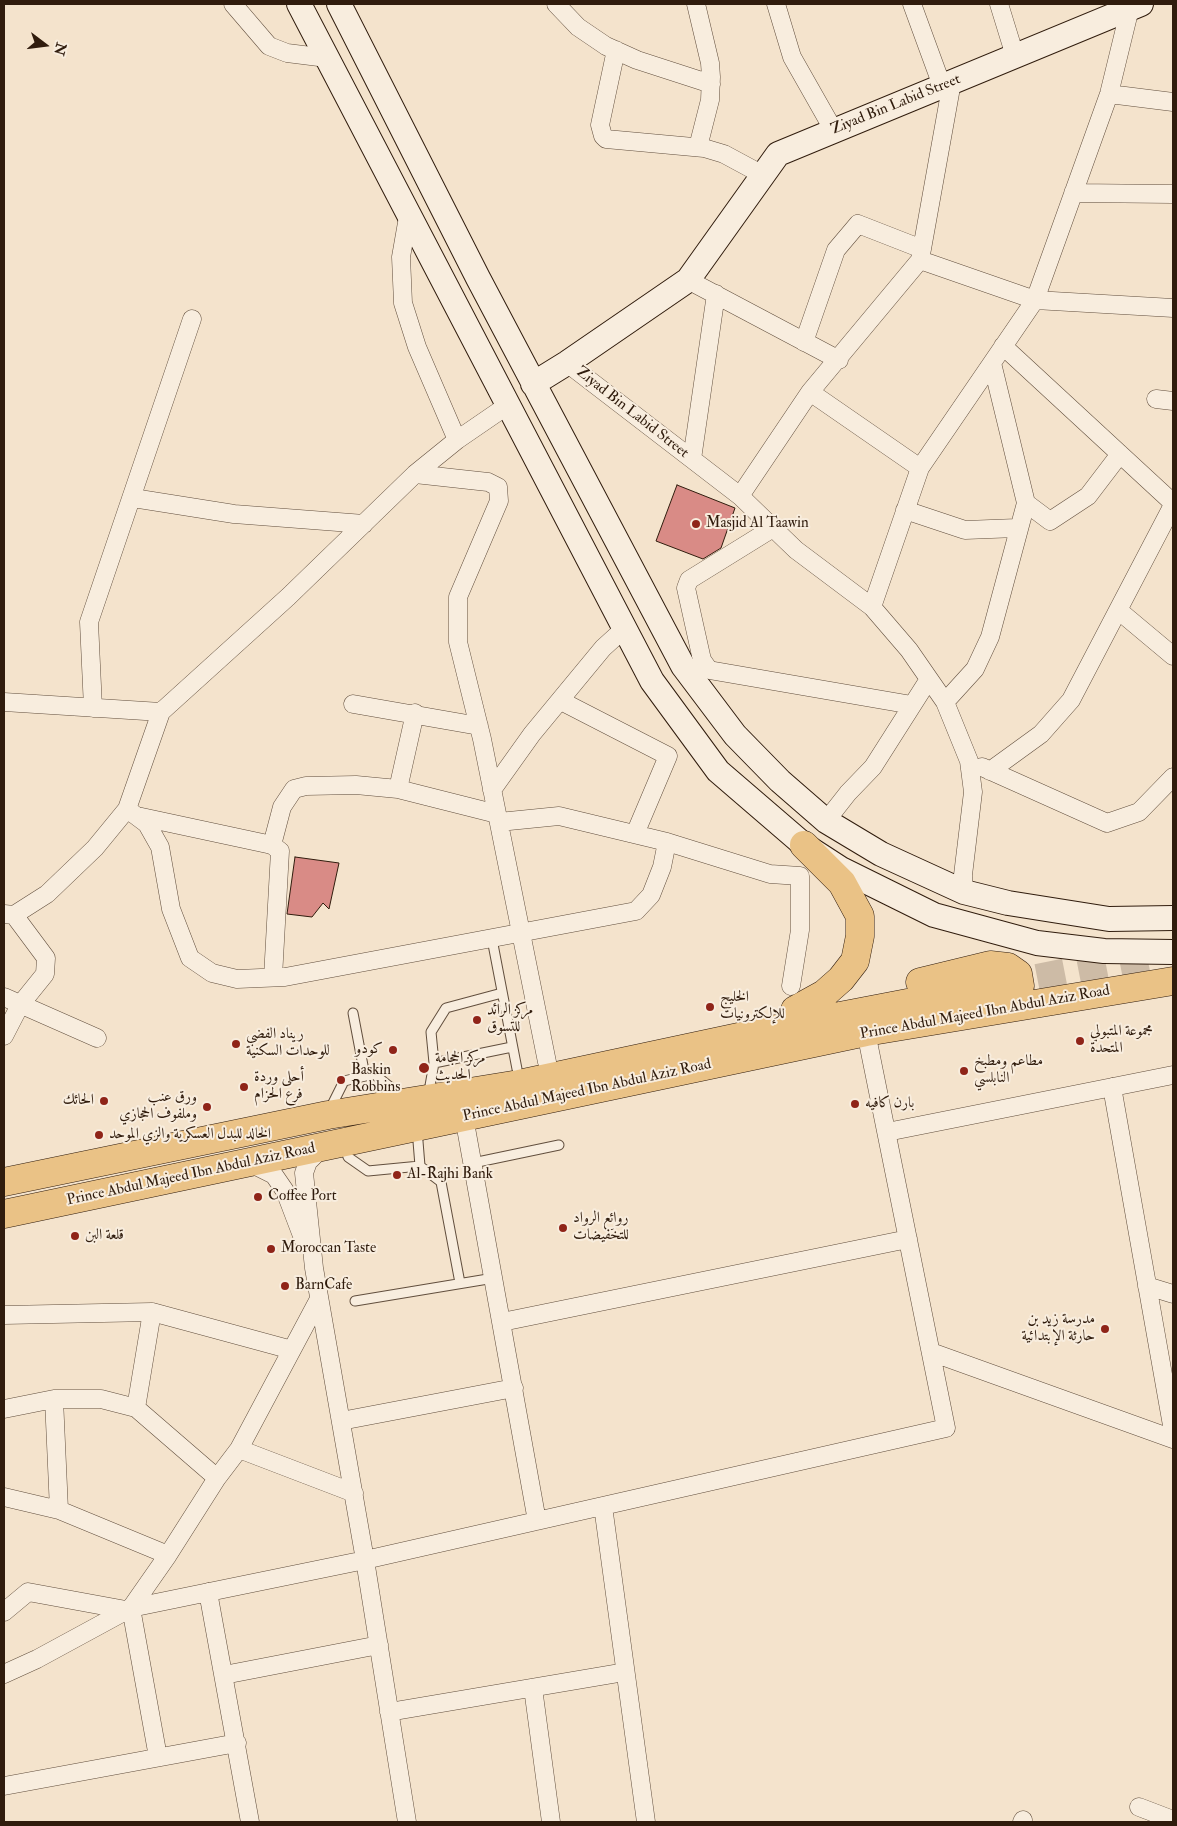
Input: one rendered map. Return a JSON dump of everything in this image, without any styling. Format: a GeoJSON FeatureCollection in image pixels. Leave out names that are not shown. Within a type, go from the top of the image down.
{"type":"FeatureCollection","features":[{"type":"Feature","properties":{"kind":"main road"},"geometry":{"type":"LineString","coordinates":[[299,4],[408,217],[652,681],[718,771],[804,845],[842,884],[860,916],[860,936],[855,961],[824,994],[793,998]]}},
{"type":"Feature","properties":{"kind":"main road"},"geometry":{"type":"LineString","coordinates":[[339,4],[534,384],[684,666],[735,735],[780,781],[826,821],[881,854],[964,892],[1008,903],[1109,919],[1173,918]]}},
{"type":"Feature","properties":{"kind":"main road","name":"Ziyad Bin Labid Street"},"geometry":{"type":"LineString","coordinates":[[567,363],[688,280],[778,154],[1135,6]]}},
{"type":"Feature","properties":{"kind":"main road"},"geometry":{"type":"LineString","coordinates":[[534,384],[567,363]]}},
{"type":"Feature","properties":{"kind":"main road"},"geometry":{"type":"LineString","coordinates":[[804,845],[841,869],[934,914],[961,922],[1037,943],[1104,951],[1173,952]]}},
{"type":"Feature","properties":{"kind":"main road"},"geometry":{"type":"LineString","coordinates":[[438,1102],[505,1071],[514,1058],[546,1062],[793,998],[990,966],[1008,966],[1018,974],[1020,986],[1016,992],[947,1019]]}},
{"type":"Feature","properties":{"kind":"main road","name":"Prince Abdul Majeed Ibn Abdul Aziz Road"},"geometry":{"type":"LineString","coordinates":[[4,1182],[328,1115],[438,1102],[1173,981]]}},
{"type":"Feature","properties":{"kind":"main road","name":"Prince Abdul Majeed Ibn Abdul Aziz Road"},"geometry":{"type":"LineString","coordinates":[[4,1214],[417,1127],[438,1102],[809,1022],[996,986]]}},
{"type":"Feature","properties":{"kind":"street"},"geometry":{"type":"LineString","coordinates":[[233,4],[269,46],[287,53],[327,58]]}},
{"type":"Feature","properties":{"kind":"street"},"geometry":{"type":"LineString","coordinates":[[556,4],[578,27],[616,50],[637,60],[710,84]]}},
{"type":"Feature","properties":{"kind":"street"},"geometry":{"type":"LineString","coordinates":[[696,4],[710,63],[710,100],[698,147]]}},
{"type":"Feature","properties":{"kind":"street"},"geometry":{"type":"LineString","coordinates":[[776,4],[792,58],[834,131]]}},
{"type":"Feature","properties":{"kind":"street"},"geometry":{"type":"LineString","coordinates":[[740,496],[810,392],[839,360],[921,255],[947,84],[912,4]]}},
{"type":"Feature","properties":{"kind":"street"},"geometry":{"type":"LineString","coordinates":[[999,4],[1014,56]]}},
{"type":"Feature","properties":{"kind":"street"},"geometry":{"type":"LineString","coordinates":[[872,606],[920,468],[1035,300],[1109,94],[1135,6]]}},
{"type":"Feature","properties":{"kind":"street"},"geometry":{"type":"LineString","coordinates":[[616,50],[601,118],[603,136],[606,139],[698,147],[724,154],[763,175]]}},
{"type":"Feature","properties":{"kind":"street"},"geometry":{"type":"LineString","coordinates":[[1109,94],[1173,102]]}},
{"type":"Feature","properties":{"kind":"street"},"geometry":{"type":"LineString","coordinates":[[1074,193],[1173,194]]}},
{"type":"Feature","properties":{"kind":"street"},"geometry":{"type":"LineString","coordinates":[[408,217],[401,257],[403,303],[417,347],[457,440]]}},
{"type":"Feature","properties":{"kind":"street"},"geometry":{"type":"LineString","coordinates":[[804,342],[836,250],[858,224],[921,255],[1035,300],[1173,308]]}},
{"type":"Feature","properties":{"kind":"street"},"geometry":{"type":"LineString","coordinates":[[688,280],[839,360]]}},
{"type":"Feature","properties":{"kind":"street"},"geometry":{"type":"LineString","coordinates":[[692,459],[716,294]]}},
{"type":"Feature","properties":{"kind":"street"},"geometry":{"type":"LineString","coordinates":[[93,708],[89,622],[133,498],[192,319]]}},
{"type":"Feature","properties":{"kind":"street"},"geometry":{"type":"LineString","coordinates":[[990,771],[1041,734],[1071,700],[1173,504],[1004,346]]}},
{"type":"Feature","properties":{"kind":"street","name":"Ziyad Bin Labid Street"},"geometry":{"type":"LineString","coordinates":[[567,363],[740,496],[796,550],[872,606],[909,650],[945,702],[968,761],[973,792],[963,875],[964,892]]}},
{"type":"Feature","properties":{"kind":"street"},"geometry":{"type":"LineString","coordinates":[[945,702],[975,669],[990,637],[1026,503],[992,363]]}},
{"type":"Feature","properties":{"kind":"street"},"geometry":{"type":"LineString","coordinates":[[810,392],[920,468]]}},
{"type":"Feature","properties":{"kind":"street"},"geometry":{"type":"LineString","coordinates":[[1156,399],[1173,401]]}},
{"type":"Feature","properties":{"kind":"street"},"geometry":{"type":"LineString","coordinates":[[4,1036],[20,1005],[46,974],[46,958],[9,914],[48,894],[131,812],[161,712],[288,597],[415,474],[457,440],[508,405]]}},
{"type":"Feature","properties":{"kind":"street"},"geometry":{"type":"LineString","coordinates":[[1026,503],[1050,521],[1088,496],[1120,454]]}},
{"type":"Feature","properties":{"kind":"street"},"geometry":{"type":"LineString","coordinates":[[415,474],[488,482],[498,486],[498,501],[458,597],[458,642],[479,726],[546,1062]]}},
{"type":"Feature","properties":{"kind":"street"},"geometry":{"type":"LineString","coordinates":[[133,498],[234,514],[364,524]]}},
{"type":"Feature","properties":{"kind":"street"},"geometry":{"type":"LineString","coordinates":[[905,510],[965,530],[1018,528]]}},
{"type":"Feature","properties":{"kind":"street"},"geometry":{"type":"LineString","coordinates":[[774,528],[689,580],[686,588],[702,660],[709,670],[912,705]]}},
{"type":"Feature","properties":{"kind":"street"},"geometry":{"type":"LineString","coordinates":[[1118,610],[1173,656]]}},
{"type":"Feature","properties":{"kind":"street"},"geometry":{"type":"LineString","coordinates":[[492,790],[532,734],[603,648],[625,628]]}},
{"type":"Feature","properties":{"kind":"street"},"geometry":{"type":"LineString","coordinates":[[826,821],[848,793],[874,768],[929,679]]}},
{"type":"Feature","properties":{"kind":"street"},"geometry":{"type":"LineString","coordinates":[[561,701],[668,756],[635,834]]}},
{"type":"Feature","properties":{"kind":"street"},"geometry":{"type":"LineString","coordinates":[[4,702],[161,712]]}},
{"type":"Feature","properties":{"kind":"street"},"geometry":{"type":"LineString","coordinates":[[353,704],[415,713],[479,726]]}},
{"type":"Feature","properties":{"kind":"street"},"geometry":{"type":"LineString","coordinates":[[398,789],[415,713]]}},
{"type":"Feature","properties":{"kind":"street"},"geometry":{"type":"LineString","coordinates":[[968,761],[1107,823],[1138,812],[1173,777]]}},
{"type":"Feature","properties":{"kind":"street"},"geometry":{"type":"LineString","coordinates":[[272,845],[282,808],[294,789],[306,786],[356,784],[398,789],[498,818],[559,816],[667,842],[770,874],[800,876],[800,930],[793,998]]}},
{"type":"Feature","properties":{"kind":"street"},"geometry":{"type":"LineString","coordinates":[[131,812],[272,845],[280,851],[281,863],[273,977]]}},
{"type":"Feature","properties":{"kind":"street"},"geometry":{"type":"LineString","coordinates":[[131,812],[147,824],[160,847],[171,909],[190,958],[212,974],[237,979],[273,977],[492,939],[636,911],[651,895],[662,867],[667,842]]}},
{"type":"Feature","properties":{"kind":"street"},"geometry":{"type":"LineString","coordinates":[[4,997],[97,1038]]}},
{"type":"Feature","properties":{"kind":"street"},"geometry":{"type":"LineString","coordinates":[[4,1674],[128,1609],[366,1560],[946,1428],[866,1032]]}},
{"type":"Feature","properties":{"kind":"street"},"geometry":{"type":"LineString","coordinates":[[887,1132],[1173,1075]]}},
{"type":"Feature","properties":{"kind":"street"},"geometry":{"type":"LineString","coordinates":[[1112,1087],[1173,1431]]}},
{"type":"Feature","properties":{"kind":"street"},"geometry":{"type":"LineString","coordinates":[[438,1102],[473,1163],[537,1521]]}},
{"type":"Feature","properties":{"kind":"street"},"geometry":{"type":"LineString","coordinates":[[333,1145],[308,1162],[304,1173],[314,1268],[366,1560],[407,1822]]}},
{"type":"Feature","properties":{"kind":"street"},"geometry":{"type":"LineString","coordinates":[[250,1163],[274,1176],[285,1191],[314,1268]]}},
{"type":"Feature","properties":{"kind":"street"},"geometry":{"type":"LineString","coordinates":[[502,1322],[908,1239]]}},
{"type":"Feature","properties":{"kind":"street"},"geometry":{"type":"LineString","coordinates":[[1148,1286],[1173,1294]]}},
{"type":"Feature","properties":{"kind":"street"},"geometry":{"type":"LineString","coordinates":[[158,1757],[128,1609],[168,1555],[217,1478],[239,1449],[319,1298]]}},
{"type":"Feature","properties":{"kind":"street"},"geometry":{"type":"LineString","coordinates":[[4,1315],[152,1312],[292,1350]]}},
{"type":"Feature","properties":{"kind":"street"},"geometry":{"type":"LineString","coordinates":[[136,1408],[152,1312]]}},
{"type":"Feature","properties":{"kind":"street"},"geometry":{"type":"LineString","coordinates":[[931,1352],[1173,1439]]}},
{"type":"Feature","properties":{"kind":"street"},"geometry":{"type":"LineString","coordinates":[[341,1421],[514,1388]]}},
{"type":"Feature","properties":{"kind":"street"},"geometry":{"type":"LineString","coordinates":[[54,1399],[59,1510]]}},
{"type":"Feature","properties":{"kind":"street"},"geometry":{"type":"LineString","coordinates":[[4,1409],[54,1399],[101,1399],[136,1408],[217,1478]]}},
{"type":"Feature","properties":{"kind":"street"},"geometry":{"type":"LineString","coordinates":[[239,1449],[354,1493]]}},
{"type":"Feature","properties":{"kind":"street"},"geometry":{"type":"LineString","coordinates":[[4,1497],[59,1510],[168,1555]]}},
{"type":"Feature","properties":{"kind":"street"},"geometry":{"type":"LineString","coordinates":[[603,1506],[646,1822]]}},
{"type":"Feature","properties":{"kind":"street"},"geometry":{"type":"LineString","coordinates":[[4,1612],[28,1592],[128,1609]]}},
{"type":"Feature","properties":{"kind":"street"},"geometry":{"type":"LineString","coordinates":[[208,1592],[250,1822]]}},
{"type":"Feature","properties":{"kind":"street"},"geometry":{"type":"LineString","coordinates":[[224,1674],[379,1645]]}},
{"type":"Feature","properties":{"kind":"street"},"geometry":{"type":"LineString","coordinates":[[389,1712],[625,1672]]}},
{"type":"Feature","properties":{"kind":"street"},"geometry":{"type":"LineString","coordinates":[[533,1688],[551,1822]]}},
{"type":"Feature","properties":{"kind":"street"},"geometry":{"type":"LineString","coordinates":[[4,1786],[236,1743]]}},
{"type":"Feature","properties":{"kind":"street"},"geometry":{"type":"LineString","coordinates":[[1139,1807],[1173,1820]]}},
{"type":"Feature","properties":{"kind":"lane"},"geometry":{"type":"LineString","coordinates":[[434,1063],[514,1058],[492,939]]}},
{"type":"Feature","properties":{"kind":"lane"},"geometry":{"type":"LineString","coordinates":[[328,1115],[342,1083],[365,1076],[379,1076],[438,1102],[431,1032],[446,1008],[502,993]]}},
{"type":"Feature","properties":{"kind":"lane"},"geometry":{"type":"LineString","coordinates":[[353,1013],[365,1076]]}},
{"type":"Feature","properties":{"kind":"lane"},"geometry":{"type":"LineString","coordinates":[[417,1127],[420,1166]]}},
{"type":"Feature","properties":{"kind":"lane"},"geometry":{"type":"LineString","coordinates":[[333,1145],[368,1171],[420,1166],[443,1185],[460,1283]]}},
{"type":"Feature","properties":{"kind":"lane"},"geometry":{"type":"LineString","coordinates":[[473,1163],[559,1145]]}},
{"type":"Feature","properties":{"kind":"lane"},"geometry":{"type":"LineString","coordinates":[[355,1301],[494,1278]]}},
{"type":"Feature","properties":{"kind":"building","name":"Masjid Al Taawin"},"geometry":{"type":"Polygon","coordinates":[[[677,485],[735,508],[721,548],[703,559],[656,541],[677,485]]]}},
{"type":"Feature","properties":{"kind":"building"},"geometry":{"type":"Polygon","coordinates":[[[295,857],[339,863],[329,909],[323,903],[312,917],[287,914],[295,857]]]}},
{"type":"Feature","properties":{"kind":"tunnel"},"geometry":{"type":"LineString","coordinates":[[996,986],[1150,956]]}},
{"type":"Feature","properties":{"kind":"place","name":"Masjid Al Taawin"},"geometry":{"type":"Point","coordinates":[696,524]}},
{"type":"Feature","properties":{"kind":"place","name":"الخليج للإلكترونيات"},"geometry":{"type":"Point","coordinates":[710,1007]}},
{"type":"Feature","properties":{"kind":"place","name":"مركز الرائد للتسوق"},"geometry":{"type":"Point","coordinates":[477,1020]}},
{"type":"Feature","properties":{"kind":"place","name":"مجموعة المتبولي المتحدة"},"geometry":{"type":"Point","coordinates":[1080,1041]}},
{"type":"Feature","properties":{"kind":"place","name":"ريناد الفضي للوحدات السكنية"},"geometry":{"type":"Point","coordinates":[236,1044]}},
{"type":"Feature","properties":{"kind":"place","name":"كودو"},"geometry":{"type":"Point","coordinates":[393,1050]}},
{"type":"Feature","properties":{"kind":"place","name":"مركز الحجامة الحديث"},"geometry":{"type":"Point","coordinates":[424,1068]}},
{"type":"Feature","properties":{"kind":"place","name":"مطاعم ومطبخ النابلسي"},"geometry":{"type":"Point","coordinates":[964,1071]}},
{"type":"Feature","properties":{"kind":"place","name":"Baskin Robbins"},"geometry":{"type":"Point","coordinates":[341,1080]}},
{"type":"Feature","properties":{"kind":"place","name":"أحلى وردة فرع الحزام"},"geometry":{"type":"Point","coordinates":[244,1087]}},
{"type":"Feature","properties":{"kind":"place","name":"الحائك"},"geometry":{"type":"Point","coordinates":[104,1101]}},
{"type":"Feature","properties":{"kind":"place","name":"بارن كافيه"},"geometry":{"type":"Point","coordinates":[855,1104]}},
{"type":"Feature","properties":{"kind":"place","name":"ورق عنب وملفوف الحجازي"},"geometry":{"type":"Point","coordinates":[207,1107]}},
{"type":"Feature","properties":{"kind":"place","name":"الخالد للبدل العسكرية والزي الموحد"},"geometry":{"type":"Point","coordinates":[99,1135]}},
{"type":"Feature","properties":{"kind":"place","name":"Al-Rajhi Bank"},"geometry":{"type":"Point","coordinates":[397,1175]}},
{"type":"Feature","properties":{"kind":"place","name":"Coffee Port"},"geometry":{"type":"Point","coordinates":[258,1197]}},
{"type":"Feature","properties":{"kind":"place","name":"روائع الرواد للتخفيضات"},"geometry":{"type":"Point","coordinates":[563,1228]}},
{"type":"Feature","properties":{"kind":"place","name":"قلعة البن"},"geometry":{"type":"Point","coordinates":[75,1236]}},
{"type":"Feature","properties":{"kind":"place","name":"Moroccan Taste"},"geometry":{"type":"Point","coordinates":[271,1249]}},
{"type":"Feature","properties":{"kind":"place","name":"BarnCafe"},"geometry":{"type":"Point","coordinates":[285,1286]}},
{"type":"Feature","properties":{"kind":"place","name":"مدرسة زيد بن حارثة الإبتدائية"},"geometry":{"type":"Point","coordinates":[1105,1329]}}]}
